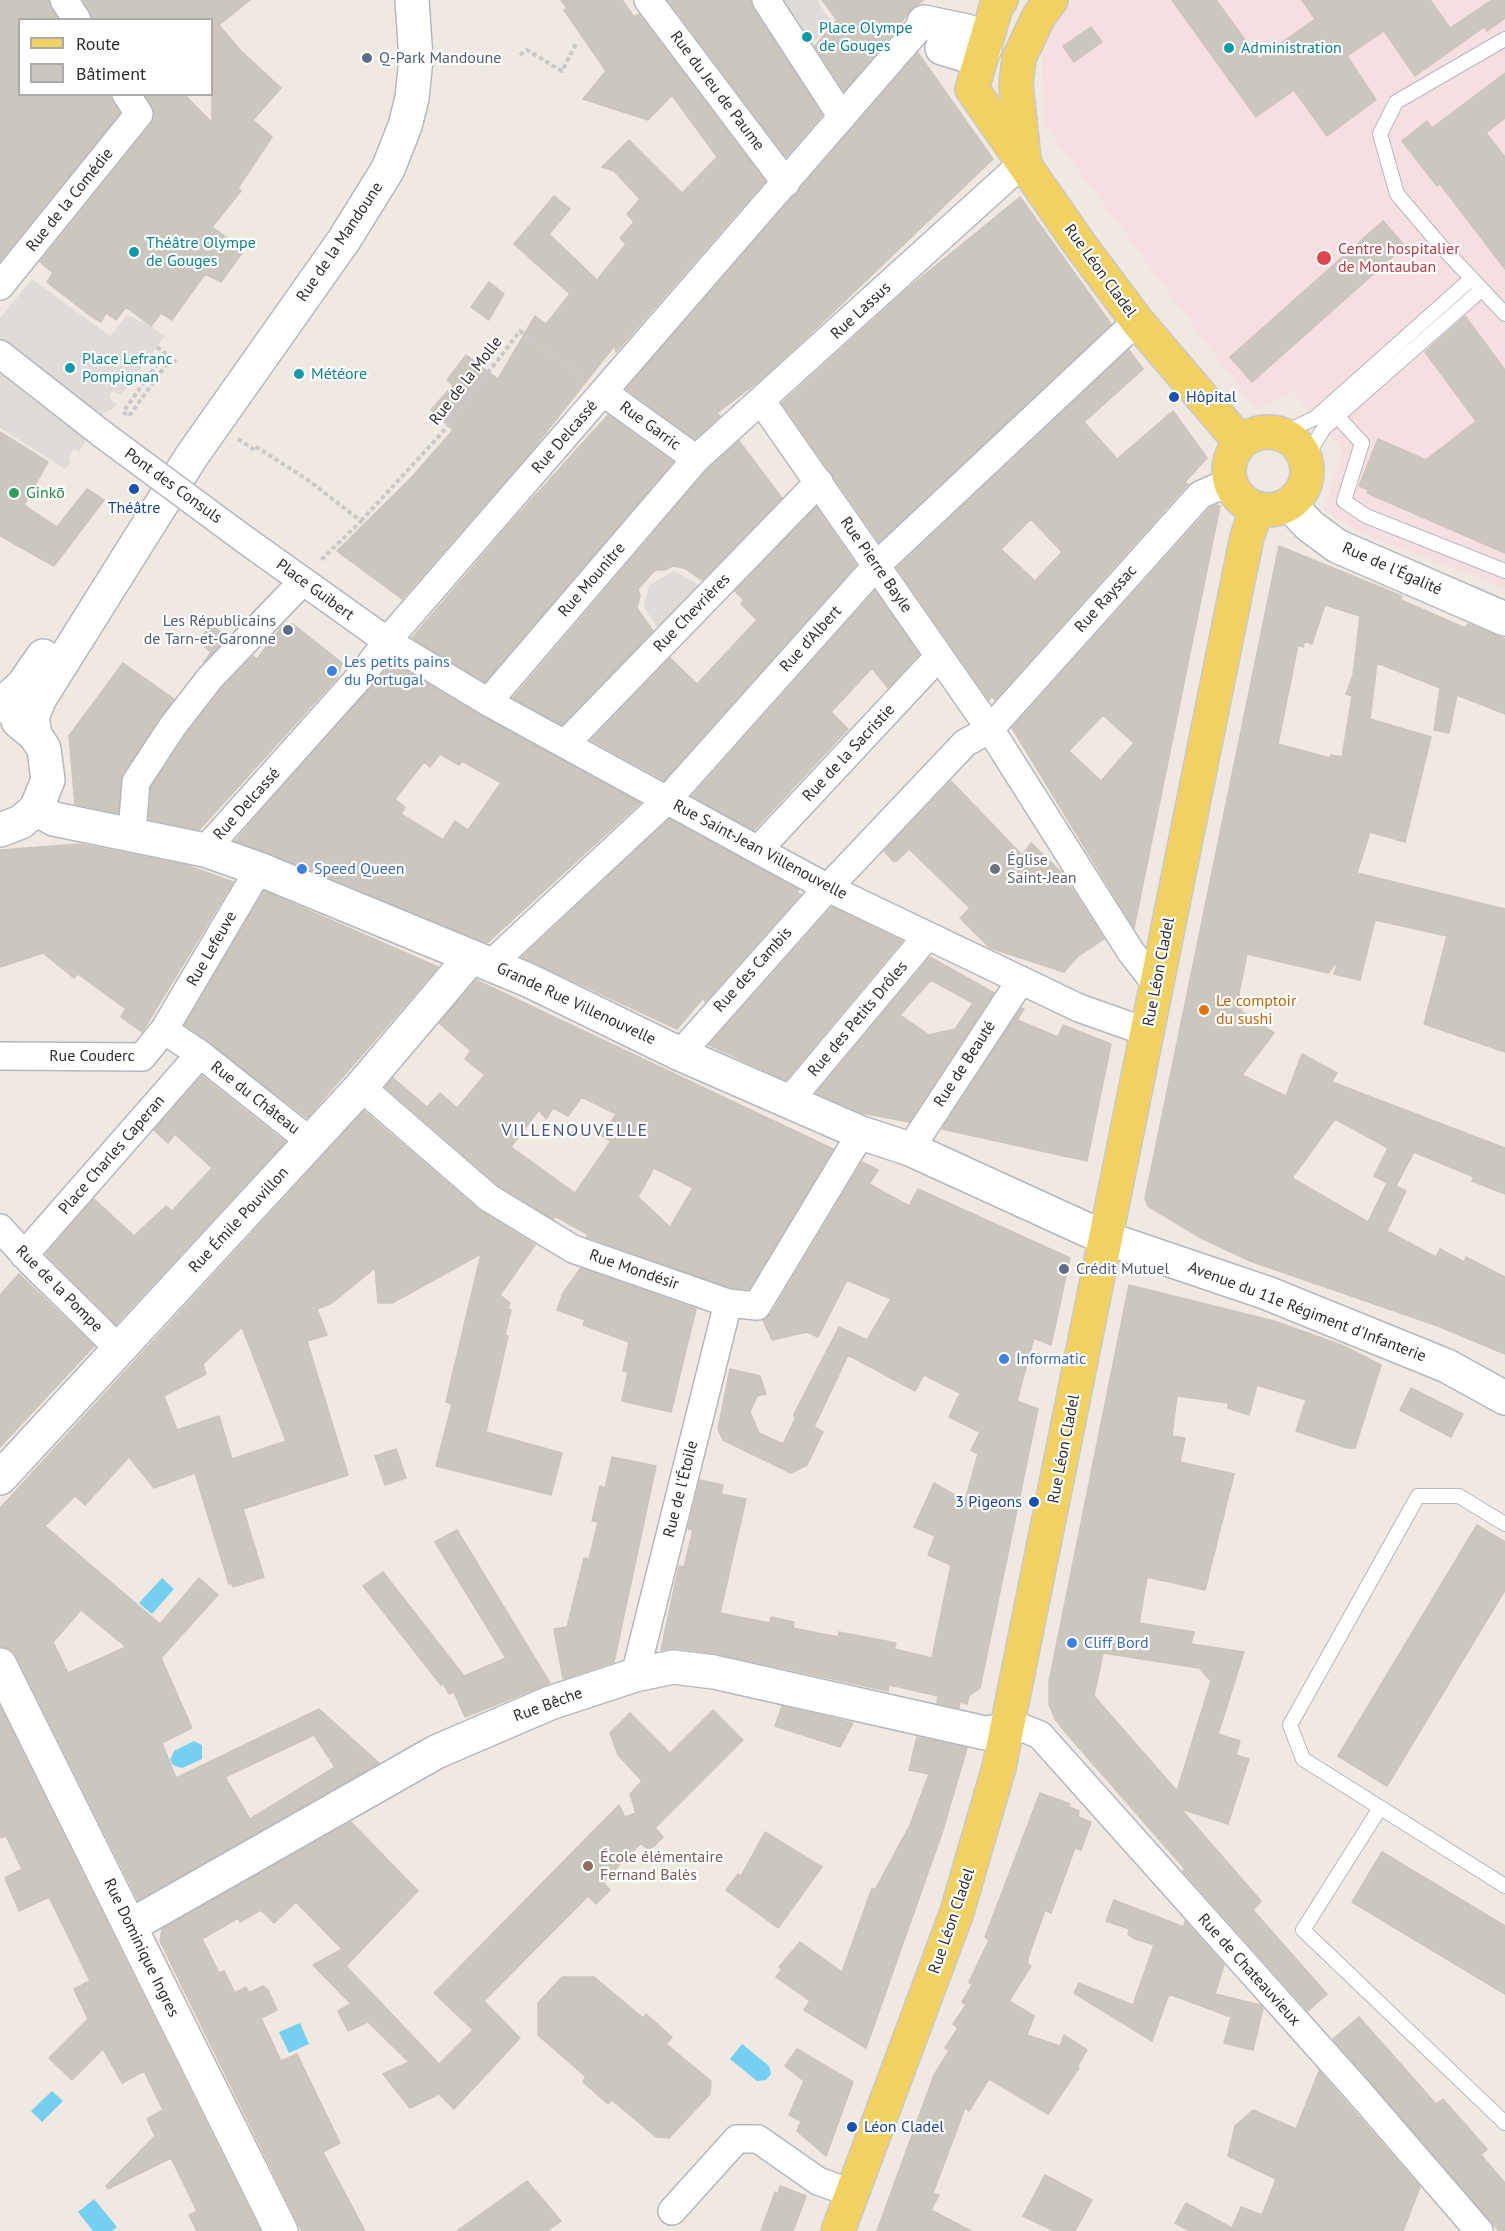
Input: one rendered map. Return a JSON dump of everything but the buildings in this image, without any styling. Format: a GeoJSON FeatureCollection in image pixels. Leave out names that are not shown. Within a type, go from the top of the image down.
{"type":"FeatureCollection","features":[{"type":"Feature","properties":{"kind":"main road"},"geometry":{"type":"LineString","coordinates":[[1025,161],[1016,85],[1019,58],[1039,16],[1051,0]]}},
{"type":"Feature","properties":{"kind":"main road","name":"Rue Léon Cladel"},"geometry":{"type":"LineString","coordinates":[[999,2],[945,30],[972,88],[1025,161],[1078,242],[1137,321],[1241,443]]}},
{"type":"Feature","properties":{"kind":"main road"},"geometry":{"type":"LineString","coordinates":[[945,30],[1019,58]]}},
{"type":"Feature","properties":{"kind":"main road"},"geometry":{"type":"LineString","coordinates":[[1260,433],[1281,434],[1298,447],[1305,459],[1305,481],[1299,494],[1289,504],[1273,509],[1257,508],[1240,498],[1231,481],[1232,458],[1241,443],[1260,433]]}},
{"type":"Feature","properties":{"kind":"main road","name":"Rue Léon Cladel"},"geometry":{"type":"LineString","coordinates":[[838,2231],[957,1912],[988,1814],[1007,1730],[1104,1238],[1148,1032],[1247,537],[1257,508]]}},
{"type":"Feature","properties":{"kind":"street"},"geometry":{"type":"LineString","coordinates":[[64,0],[76,18]]}},
{"type":"Feature","properties":{"kind":"street","name":"Rue de la Mandoune"},"geometry":{"type":"LineString","coordinates":[[35,735],[32,717],[39,698],[191,457],[344,240],[388,169],[405,126],[412,98],[416,59],[412,0]]}},
{"type":"Feature","properties":{"kind":"street","name":"Rue du Jeu de Paume"},"geometry":{"type":"LineString","coordinates":[[648,0],[786,183]]}},
{"type":"Feature","properties":{"kind":"street"},"geometry":{"type":"LineString","coordinates":[[766,0],[842,117]]}},
{"type":"Feature","properties":{"kind":"street","name":"Rue Delcassé"},"geometry":{"type":"LineString","coordinates":[[205,850],[365,671],[387,641],[842,117],[945,30]]}},
{"type":"Feature","properties":{"kind":"street","name":"Rue de la Comédie"},"geometry":{"type":"LineString","coordinates":[[0,286],[133,104]]}},
{"type":"Feature","properties":{"kind":"street","name":"Rue Lassus"},"geometry":{"type":"LineString","coordinates":[[696,459],[762,402],[1025,161]]}},
{"type":"Feature","properties":{"kind":"street","name":"Rue d'Albert"},"geometry":{"type":"LineString","coordinates":[[481,961],[667,800],[877,566],[1137,321]]}},
{"type":"Feature","properties":{"kind":"street","name":"Pont des Consuls"},"geometry":{"type":"LineString","coordinates":[[0,354],[102,434],[244,539]]}},
{"type":"Feature","properties":{"kind":"street","name":"Rue Garric"},"geometry":{"type":"LineString","coordinates":[[603,392],[696,459]]}},
{"type":"Feature","properties":{"kind":"street","name":"Rue Pierre Bayle"},"geometry":{"type":"LineString","coordinates":[[762,402],[990,729],[1131,952],[1156,984]]}},
{"type":"Feature","properties":{"kind":"street","name":"Rue de la Mandoune"},"geometry":{"type":"LineString","coordinates":[[0,706],[23,685],[152,502],[191,457]]}},
{"type":"Feature","properties":{"kind":"street","name":"Rue Mounitre"},"geometry":{"type":"LineString","coordinates":[[488,702],[696,459]]}},
{"type":"Feature","properties":{"kind":"street","name":"Rue Rayssac"},"geometry":{"type":"LineString","coordinates":[[828,888],[965,743],[990,729],[1200,495],[1231,481]]}},
{"type":"Feature","properties":{"kind":"street","name":"Rue Chevrières"},"geometry":{"type":"LineString","coordinates":[[565,744],[819,482]]}},
{"type":"Feature","properties":{"kind":"street","name":"Rue de l'Égalité"},"geometry":{"type":"LineString","coordinates":[[1289,504],[1310,526],[1337,546],[1505,619]]}},
{"type":"Feature","properties":{"kind":"street","name":"Place Guibert"},"geometry":{"type":"LineString","coordinates":[[244,539],[387,641]]}},
{"type":"Feature","properties":{"kind":"street"},"geometry":{"type":"LineString","coordinates":[[132,833],[136,782],[172,727],[210,678],[303,581]]}},
{"type":"Feature","properties":{"kind":"street","name":"Rue Saint-Jean Villenouvelle"},"geometry":{"type":"LineString","coordinates":[[387,641],[488,702],[828,888],[1079,1008],[1148,1032]]}},
{"type":"Feature","properties":{"kind":"street","name":"Rue de la Sacristie"},"geometry":{"type":"LineString","coordinates":[[758,850],[939,656]]}},
{"type":"Feature","properties":{"kind":"street"},"geometry":{"type":"LineString","coordinates":[[0,715],[22,723],[35,735],[44,749],[48,780],[36,809],[21,822],[0,830]]}},
{"type":"Feature","properties":{"kind":"street","name":"Grande Rue Villenouvelle"},"geometry":{"type":"LineString","coordinates":[[36,809],[54,819],[132,833],[205,850],[259,868],[481,961],[680,1054],[861,1132],[910,1149],[1104,1238]]}},
{"type":"Feature","properties":{"kind":"street","name":"Rue Lefeuve"},"geometry":{"type":"LineString","coordinates":[[164,1030],[259,868]]}},
{"type":"Feature","properties":{"kind":"street","name":"Rue des Cambis"},"geometry":{"type":"LineString","coordinates":[[680,1054],[828,888]]}},
{"type":"Feature","properties":{"kind":"street","name":"Rue des Petits Drôles"},"geometry":{"type":"LineString","coordinates":[[789,1101],[927,936]]}},
{"type":"Feature","properties":{"kind":"street","name":"Rue Émile Pouvillon"},"geometry":{"type":"LineString","coordinates":[[0,1478],[361,1087],[481,961]]}},
{"type":"Feature","properties":{"kind":"street","name":"Rue de Beauté"},"geometry":{"type":"LineString","coordinates":[[910,1149],[1021,980]]}},
{"type":"Feature","properties":{"kind":"street"},"geometry":{"type":"LineString","coordinates":[[164,1030],[200,1054]]}},
{"type":"Feature","properties":{"kind":"street","name":"Rue Couderc"},"geometry":{"type":"LineString","coordinates":[[0,1056],[142,1057],[164,1030]]}},
{"type":"Feature","properties":{"kind":"street","name":"Rue du Château"},"geometry":{"type":"LineString","coordinates":[[200,1054],[311,1142]]}},
{"type":"Feature","properties":{"kind":"street","name":"Place Charles Caperan"},"geometry":{"type":"LineString","coordinates":[[24,1255],[200,1054]]}},
{"type":"Feature","properties":{"kind":"street","name":"Rue Mondésir"},"geometry":{"type":"LineString","coordinates":[[361,1087],[489,1198],[573,1249],[728,1304],[758,1306],[861,1132]]}},
{"type":"Feature","properties":{"kind":"street","name":"Rue de la Pompe"},"geometry":{"type":"LineString","coordinates":[[0,1227],[24,1255],[120,1349]]}},
{"type":"Feature","properties":{"kind":"street","name":"Avenue du 11e Régiment d'Infanterie"},"geometry":{"type":"LineString","coordinates":[[1104,1238],[1267,1293],[1447,1366],[1505,1398]]}},
{"type":"Feature","properties":{"kind":"street","name":"Rue de l'Étoile"},"geometry":{"type":"LineString","coordinates":[[635,1675],[728,1304]]}},
{"type":"Feature","properties":{"kind":"street","name":"Rue Dominique Ingres"},"geometry":{"type":"LineString","coordinates":[[0,1665],[281,2231]]}},
{"type":"Feature","properties":{"kind":"street","name":"Rue Bêche"},"geometry":{"type":"LineString","coordinates":[[130,1926],[436,1752],[521,1714],[635,1675],[673,1667],[714,1672],[985,1733],[1007,1730]]}},
{"type":"Feature","properties":{"kind":"street","name":"Rue de Chateauvieux"},"geometry":{"type":"LineString","coordinates":[[1007,1730],[1023,1728],[1040,1735],[1359,2092],[1479,2231]]}},
{"type":"Feature","properties":{"kind":"street"},"geometry":{"type":"LineString","coordinates":[[672,2211],[737,2139],[758,2139],[818,2181],[851,2193]]}},
{"type":"Feature","properties":{"kind":"lane"},"geometry":{"type":"LineString","coordinates":[[1505,39],[1396,102],[1380,134],[1397,194],[1471,279],[1505,314]]}},
{"type":"Feature","properties":{"kind":"lane"},"geometry":{"type":"LineString","coordinates":[[1281,434],[1315,418],[1471,279]]}},
{"type":"Feature","properties":{"kind":"lane"},"geometry":{"type":"LineString","coordinates":[[1305,459],[1324,428],[1481,290]]}},
{"type":"Feature","properties":{"kind":"lane"},"geometry":{"type":"LineString","coordinates":[[1337,416],[1362,443],[1344,501],[1366,516],[1505,571]]}},
{"type":"Feature","properties":{"kind":"lane"},"geometry":{"type":"LineString","coordinates":[[1505,1524],[1459,1496],[1418,1496],[1290,1725],[1303,1759],[1505,1886]]}},
{"type":"Feature","properties":{"kind":"lane"},"geometry":{"type":"LineString","coordinates":[[1380,1808],[1303,1930],[1505,2123]]}},
{"type":"Feature","properties":{"kind":"path"},"geometry":{"type":"LineString","coordinates":[[520,55],[527,50],[562,71],[577,42]]}},
{"type":"Feature","properties":{"kind":"path","name":"Rue de la Molle"},"geometry":{"type":"LineString","coordinates":[[361,521],[441,434],[520,331],[603,392]]}},
{"type":"Feature","properties":{"kind":"path"},"geometry":{"type":"LineString","coordinates":[[157,347],[176,362]]}},
{"type":"Feature","properties":{"kind":"path"},"geometry":{"type":"LineString","coordinates":[[165,353],[123,412],[129,416],[171,358]]}},
{"type":"Feature","properties":{"kind":"path"},"geometry":{"type":"LineString","coordinates":[[231,434],[253,450],[255,446],[308,480],[361,521],[328,553]]}},
{"type":"Feature","properties":{"kind":"shaded area","name":"Place Olympe de Gouges"},"geometry":{"type":"Polygon","coordinates":[[[771,0],[817,0],[832,23],[805,51],[771,0]]]}},
{"type":"Feature","properties":{"kind":"shaded area","name":"Centre hospitalier de Montauban"},"geometry":{"type":"Polygon","coordinates":[[[1074,0],[1505,0],[1505,588],[1358,532],[1324,509],[1343,451],[1292,391],[1256,410],[1045,125],[1041,41],[1074,0]]]}},
{"type":"Feature","properties":{"kind":"shaded area","name":"Place Lefranc Pompignan"},"geometry":{"type":"Polygon","coordinates":[[[32,279],[110,336],[127,315],[151,326],[165,336],[121,395],[112,391],[109,398],[117,404],[113,409],[104,413],[79,452],[74,449],[68,459],[71,462],[65,469],[0,428],[0,318],[32,279]]]}},
{"type":"Feature","properties":{"kind":"shaded area"},"geometry":{"type":"Polygon","coordinates":[[[674,571],[707,589],[663,637],[644,607],[649,585],[674,571]]]}},
{"type":"Feature","properties":{"kind":"water"},"geometry":{"type":"Polygon","coordinates":[[[162,1578],[174,1589],[152,1614],[139,1603],[162,1578]]]}},
{"type":"Feature","properties":{"kind":"water"},"geometry":{"type":"Polygon","coordinates":[[[194,1741],[202,1745],[202,1759],[182,1768],[173,1765],[170,1760],[174,1751],[194,1741]]]}},
{"type":"Feature","properties":{"kind":"water"},"geometry":{"type":"Polygon","coordinates":[[[300,2023],[309,2044],[289,2053],[279,2032],[300,2023]]]}},
{"type":"Feature","properties":{"kind":"water"},"geometry":{"type":"Polygon","coordinates":[[[742,2044],[769,2066],[771,2074],[766,2080],[757,2081],[730,2059],[742,2044]]]}},
{"type":"Feature","properties":{"kind":"water"},"geometry":{"type":"Polygon","coordinates":[[[52,2091],[63,2101],[42,2122],[31,2111],[52,2091]]]}},
{"type":"Feature","properties":{"kind":"water"},"geometry":{"type":"Polygon","coordinates":[[[94,2199],[117,2227],[112,2231],[93,2231],[78,2212],[94,2199]]]}},
{"type":"Feature","properties":{"kind":"place","name":"Place Olympe de Gouges"},"geometry":{"type":"Point","coordinates":[807,37]}},
{"type":"Feature","properties":{"kind":"place","name":"Administration"},"geometry":{"type":"Point","coordinates":[1229,48]}},
{"type":"Feature","properties":{"kind":"place","name":"Q-Park Mandoune"},"geometry":{"type":"Point","coordinates":[367,58]}},
{"type":"Feature","properties":{"kind":"place","name":"Théâtre Olympe de Gouges"},"geometry":{"type":"Point","coordinates":[134,252]}},
{"type":"Feature","properties":{"kind":"place","name":"Centre hospitalier de Montauban"},"geometry":{"type":"Point","coordinates":[1324,258]}},
{"type":"Feature","properties":{"kind":"place","name":"Place Lefranc Pompignan"},"geometry":{"type":"Point","coordinates":[70,368]}},
{"type":"Feature","properties":{"kind":"place","name":"Météore"},"geometry":{"type":"Point","coordinates":[299,374]}},
{"type":"Feature","properties":{"kind":"place","name":"Hôpital"},"geometry":{"type":"Point","coordinates":[1174,397]}},
{"type":"Feature","properties":{"kind":"place","name":"Théâtre"},"geometry":{"type":"Point","coordinates":[134,489]}},
{"type":"Feature","properties":{"kind":"place","name":"Ginkō"},"geometry":{"type":"Point","coordinates":[14,493]}},
{"type":"Feature","properties":{"kind":"place","name":"Les Républicains de Tarn-et-Garonne"},"geometry":{"type":"Point","coordinates":[288,630]}},
{"type":"Feature","properties":{"kind":"place","name":"Les petits pains du Portugal"},"geometry":{"type":"Point","coordinates":[332,671]}},
{"type":"Feature","properties":{"kind":"place","name":"Speed Queen"},"geometry":{"type":"Point","coordinates":[302,869]}},
{"type":"Feature","properties":{"kind":"place","name":"Église Saint-Jean"},"geometry":{"type":"Point","coordinates":[995,869]}},
{"type":"Feature","properties":{"kind":"place","name":"Le comptoir du sushi"},"geometry":{"type":"Point","coordinates":[1204,1010]}},
{"type":"Feature","properties":{"kind":"place","name":"Crédit Mutuel"},"geometry":{"type":"Point","coordinates":[1064,1269]}},
{"type":"Feature","properties":{"kind":"place","name":"Informatic"},"geometry":{"type":"Point","coordinates":[1004,1359]}},
{"type":"Feature","properties":{"kind":"place","name":"3 Pigeons"},"geometry":{"type":"Point","coordinates":[1034,1502]}},
{"type":"Feature","properties":{"kind":"place","name":"Cliff Bord"},"geometry":{"type":"Point","coordinates":[1072,1643]}},
{"type":"Feature","properties":{"kind":"place","name":"École élémentaire Fernand Balès"},"geometry":{"type":"Point","coordinates":[588,1866]}},
{"type":"Feature","properties":{"kind":"place","name":"Léon Cladel"},"geometry":{"type":"Point","coordinates":[852,2127]}},
{"type":"Feature","properties":{"kind":"district","name":"VILLENOUVELLE"},"geometry":{"type":"Point","coordinates":[575,1131]}}]}
